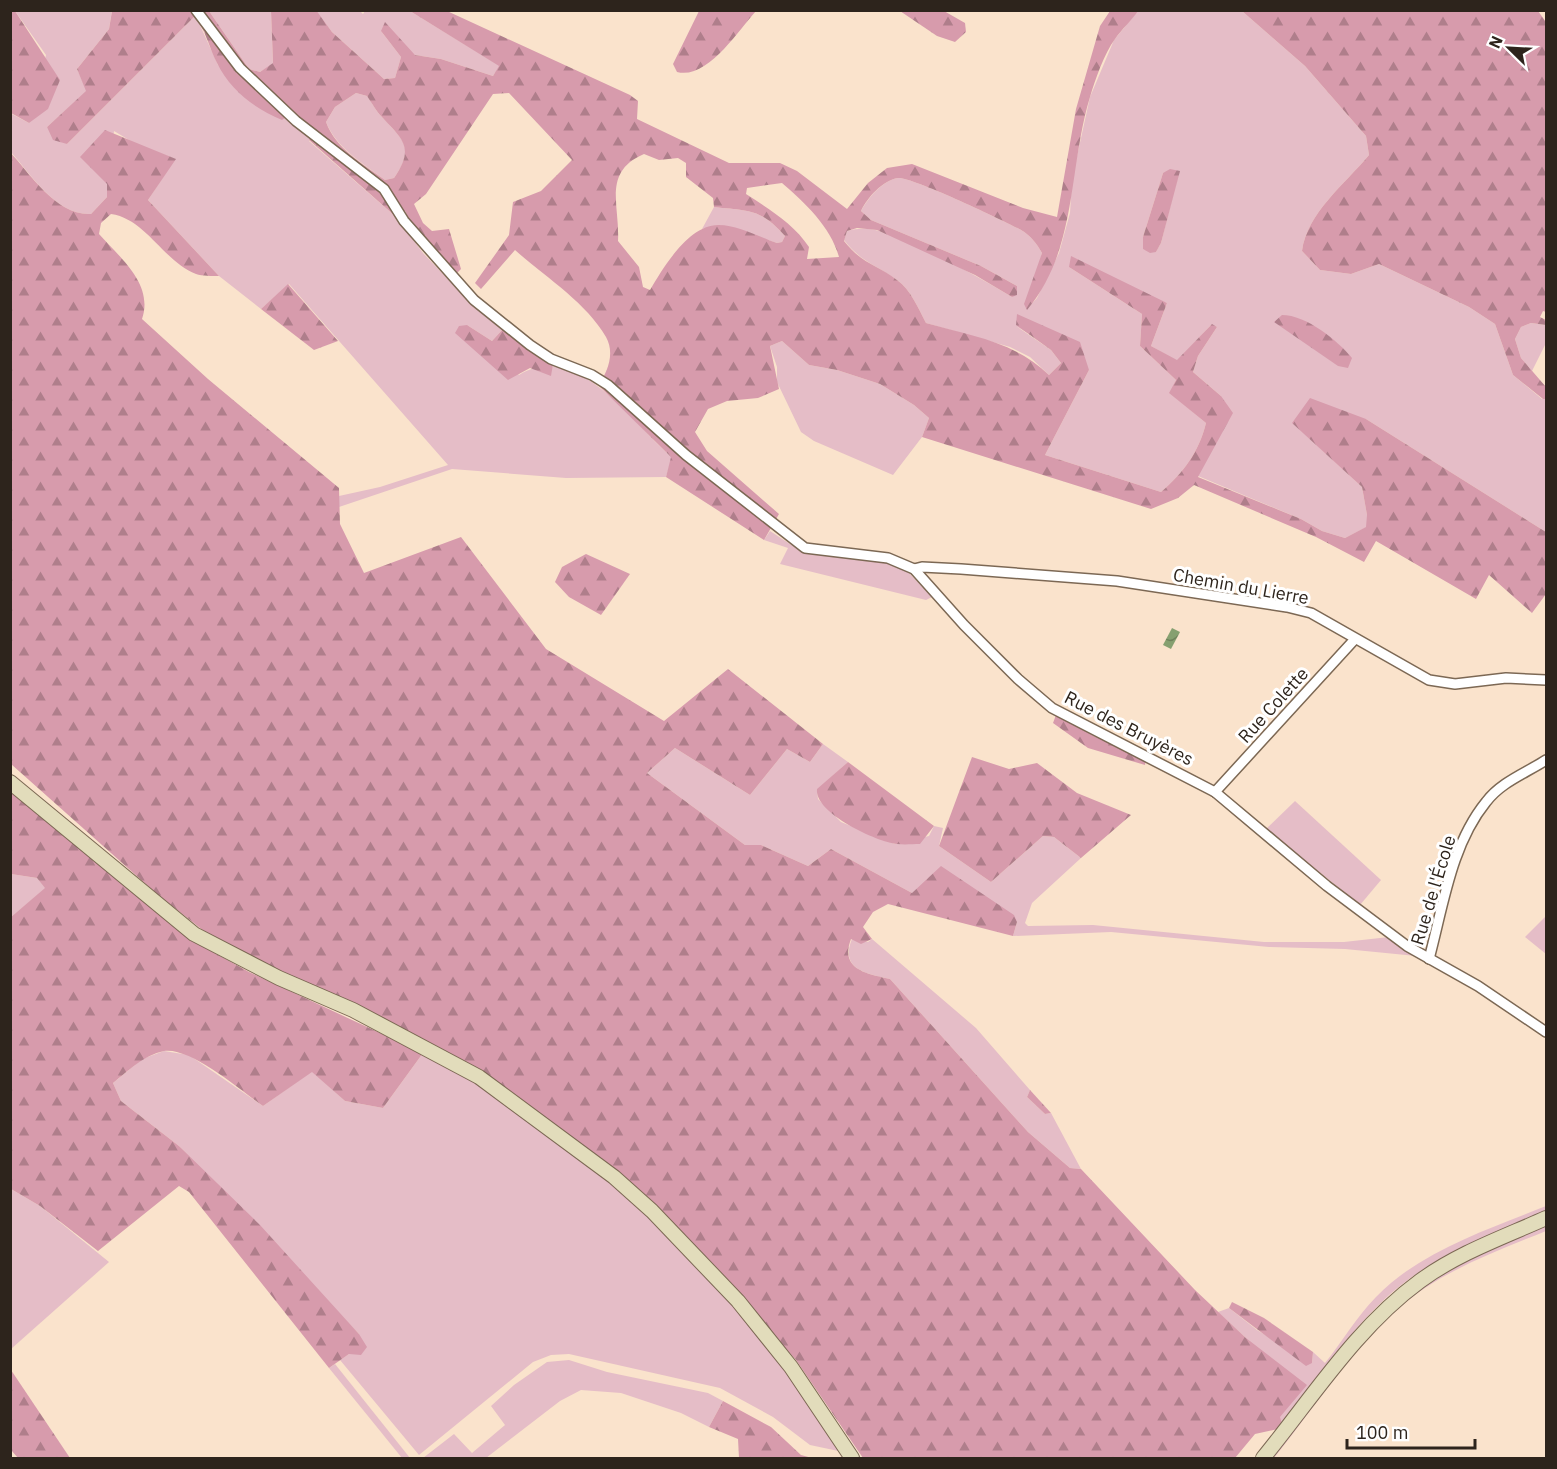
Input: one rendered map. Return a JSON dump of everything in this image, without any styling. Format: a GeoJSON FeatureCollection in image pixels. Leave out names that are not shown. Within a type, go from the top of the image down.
{"type":"FeatureCollection","features":[{"type":"Feature","properties":{"kind":"street","name":"Rue des Bruyères"},"geometry":{"type":"LineString","coordinates":[[196,10],[240,68],[296,121],[384,189],[404,221],[474,300],[551,359],[592,375],[608,385],[674,444],[805,548],[888,558],[914,569],[972,633],[1018,679],[1052,708],[1215,792],[1327,886],[1429,959],[1478,986],[1546,1032]]}},
{"type":"Feature","properties":{"kind":"street","name":"Chemin du Lierre"},"geometry":{"type":"LineString","coordinates":[[914,569],[922,567],[961,569],[1117,581],[1287,607],[1311,613],[1429,680],[1455,684],[1506,678],[1543,680]]}},
{"type":"Feature","properties":{"kind":"street","name":"Rue Colette"},"geometry":{"type":"LineString","coordinates":[[1215,792],[1355,639]]}},
{"type":"Feature","properties":{"kind":"street"},"geometry":{"type":"LineString","coordinates":[[1543,680],[1546,689]]}},
{"type":"Feature","properties":{"kind":"street","name":"Rue de l'École"},"geometry":{"type":"LineString","coordinates":[[1429,959],[1440,910],[1469,829],[1486,801],[1506,784],[1546,760]]}},
{"type":"Feature","properties":{"kind":"street"},"geometry":{"type":"LineString","coordinates":[[10,782],[194,934],[271,974],[353,1010],[479,1077],[614,1177],[652,1211],[738,1302],[791,1367],[852,1458]]}},
{"type":"Feature","properties":{"kind":"street"},"geometry":{"type":"LineString","coordinates":[[1263,1458],[1392,1303],[1421,1280],[1456,1259],[1546,1218]]}},
{"type":"Feature","properties":{"kind":"shaded area"},"geometry":{"type":"Polygon","coordinates":[[[112,10],[109,29],[77,69],[87,91],[47,127],[67,144],[194,17],[218,65],[293,111],[313,131],[309,141],[396,217],[423,253],[463,295],[503,329],[492,341],[467,325],[519,375],[541,367],[562,368],[582,376],[602,390],[672,457],[666,477],[566,478],[452,469],[339,507],[339,496],[380,487],[448,465],[289,284],[261,309],[219,276],[148,200],[175,159],[134,143],[114,131],[107,197],[91,214],[79,213],[56,201],[36,182],[11,152],[10,113],[29,123],[46,55],[15,11],[112,10]]]}},
{"type":"Feature","properties":{"kind":"shaded area"},"geometry":{"type":"Polygon","coordinates":[[[209,11],[271,11],[273,64],[260,72],[249,69],[209,11]]]}},
{"type":"Feature","properties":{"kind":"shaded area"},"geometry":{"type":"Polygon","coordinates":[[[316,11],[360,11],[363,14],[365,11],[410,11],[500,66],[493,76],[441,59],[415,55],[381,31],[401,57],[395,78],[384,79],[332,32],[316,11]]]}},
{"type":"Feature","properties":{"kind":"shaded area"},"geometry":{"type":"Polygon","coordinates":[[[1138,11],[1242,11],[1305,66],[1366,136],[1369,155],[1319,212],[1305,237],[1302,251],[1320,270],[1351,274],[1379,264],[1469,307],[1495,324],[1513,375],[1542,399],[1546,399],[1546,532],[1366,419],[1293,423],[1362,487],[1367,527],[1345,538],[1322,531],[1301,519],[1198,476],[1221,396],[1193,372],[1198,356],[1217,327],[1211,325],[1177,361],[1151,346],[1167,303],[1069,267],[1142,314],[1140,346],[1176,380],[1170,393],[1206,423],[1189,461],[1161,492],[1045,455],[1089,370],[1016,326],[1051,350],[1061,363],[1049,375],[1030,357],[1010,347],[926,323],[914,300],[902,284],[863,259],[844,240],[847,231],[871,229],[879,231],[947,261],[1012,297],[1017,286],[981,266],[871,220],[861,211],[876,190],[892,179],[906,179],[920,184],[1012,225],[1033,240],[1042,253],[1027,309],[1037,298],[1059,253],[1070,213],[1072,179],[1090,97],[1114,40],[1138,11]],[[1179,171],[1163,173],[1143,237],[1143,249],[1156,252],[1161,243],[1179,171]]]}},
{"type":"Feature","properties":{"kind":"shaded area"},"geometry":{"type":"Polygon","coordinates":[[[356,93],[367,96],[404,144],[404,159],[394,178],[385,180],[351,155],[337,140],[326,122],[335,107],[356,93]]]}},
{"type":"Feature","properties":{"kind":"shaded area"},"geometry":{"type":"Polygon","coordinates":[[[714,207],[753,212],[768,220],[785,236],[782,242],[777,243],[719,225],[702,229],[714,207]]]}},
{"type":"Feature","properties":{"kind":"shaded area"},"geometry":{"type":"Polygon","coordinates":[[[1531,323],[1546,325],[1546,343],[1532,371],[1521,358],[1515,339],[1521,327],[1531,323]]]}},
{"type":"Feature","properties":{"kind":"shaded area"},"geometry":{"type":"Polygon","coordinates":[[[782,341],[809,365],[837,370],[880,384],[914,405],[929,418],[922,437],[893,475],[814,441],[801,432],[777,382],[777,367],[770,346],[782,341]]]}},
{"type":"Feature","properties":{"kind":"shaded area"},"geometry":{"type":"Polygon","coordinates":[[[770,531],[793,546],[814,554],[891,563],[908,572],[932,597],[926,600],[780,564],[788,548],[764,540],[770,531]]]}},
{"type":"Feature","properties":{"kind":"shaded area"},"geometry":{"type":"Polygon","coordinates":[[[823,744],[848,762],[817,790],[818,799],[841,822],[895,844],[929,836],[934,826],[943,828],[939,846],[991,882],[1043,836],[1054,837],[1081,858],[1032,903],[1025,923],[1028,926],[1093,925],[1264,942],[1344,942],[1389,937],[1416,956],[1345,949],[1269,947],[1111,932],[1013,936],[1017,922],[912,893],[831,849],[808,866],[761,845],[745,845],[647,773],[675,748],[750,795],[787,749],[810,762],[823,744]]]}},
{"type":"Feature","properties":{"kind":"shaded area"},"geometry":{"type":"Polygon","coordinates":[[[1295,801],[1381,880],[1360,905],[1266,829],[1295,801]]]}},
{"type":"Feature","properties":{"kind":"shaded area"},"geometry":{"type":"Polygon","coordinates":[[[11,874],[37,878],[46,888],[11,917],[11,874]]]}},
{"type":"Feature","properties":{"kind":"shaded area"},"geometry":{"type":"Polygon","coordinates":[[[1546,916],[1546,954],[1525,937],[1546,916]]]}},
{"type":"Feature","properties":{"kind":"shaded area"},"geometry":{"type":"Polygon","coordinates":[[[852,939],[868,942],[872,939],[976,1028],[1030,1090],[1027,1097],[1045,1114],[1051,1113],[1081,1169],[1070,1168],[1028,1132],[890,979],[865,972],[853,964],[849,958],[852,939]]]}},
{"type":"Feature","properties":{"kind":"shaded area"},"geometry":{"type":"Polygon","coordinates":[[[164,1051],[189,1055],[263,1106],[312,1071],[345,1101],[383,1108],[423,1053],[491,1089],[602,1173],[647,1212],[756,1331],[796,1380],[843,1452],[810,1445],[773,1417],[720,1388],[569,1354],[551,1355],[533,1362],[419,1455],[340,1360],[349,1354],[359,1334],[179,1146],[121,1101],[113,1083],[142,1059],[164,1051]]]}},
{"type":"Feature","properties":{"kind":"shaded area"},"geometry":{"type":"Polygon","coordinates":[[[11,1189],[40,1206],[109,1262],[11,1349],[11,1189]]]}},
{"type":"Feature","properties":{"kind":"shaded area"},"geometry":{"type":"Polygon","coordinates":[[[1546,1206],[1546,1213],[1476,1242],[1441,1259],[1409,1279],[1373,1310],[1357,1328],[1282,1424],[1246,1338],[1218,1312],[1229,1308],[1257,1330],[1312,1363],[1313,1352],[1325,1363],[1369,1304],[1413,1267],[1456,1243],[1546,1206]]]}},
{"type":"Feature","properties":{"kind":"shaded area"},"geometry":{"type":"Polygon","coordinates":[[[1546,1222],[1546,1231],[1451,1272],[1400,1307],[1350,1360],[1274,1458],[1268,1458],[1347,1357],[1428,1278],[1546,1222]]]}},
{"type":"Feature","properties":{"kind":"shaded area"},"geometry":{"type":"Polygon","coordinates":[[[569,1360],[607,1372],[708,1393],[723,1401],[709,1427],[681,1413],[621,1393],[581,1390],[560,1401],[486,1458],[423,1458],[454,1434],[472,1453],[505,1425],[491,1406],[514,1385],[547,1362],[569,1360]]]}},
{"type":"Feature","properties":{"kind":"shaded area"},"geometry":{"type":"Polygon","coordinates":[[[335,1364],[410,1458],[402,1458],[329,1368],[335,1364]]]}},
{"type":"Feature","properties":{"kind":"green space"},"geometry":{"type":"Polygon","coordinates":[[[316,10],[332,32],[384,79],[395,78],[401,57],[381,31],[385,22],[415,55],[441,59],[493,76],[499,66],[410,11],[447,11],[630,95],[638,101],[637,119],[729,163],[780,163],[797,171],[847,209],[868,183],[887,168],[912,164],[1023,208],[1057,217],[1076,109],[1100,26],[1110,11],[1138,11],[1111,45],[1097,75],[1083,124],[1064,235],[1043,286],[1027,310],[1024,304],[1042,253],[1033,240],[1012,225],[920,184],[906,179],[892,179],[876,190],[861,211],[871,220],[981,266],[1017,286],[1017,295],[1012,297],[975,275],[877,230],[857,228],[847,231],[844,241],[863,259],[902,284],[914,300],[926,323],[1007,347],[1036,364],[1049,375],[1061,363],[1051,350],[1016,325],[1017,314],[1080,342],[1089,370],[1045,455],[1161,492],[1189,461],[1206,423],[1169,393],[1176,380],[1140,346],[1142,314],[1069,267],[1071,256],[1167,303],[1151,346],[1177,360],[1212,324],[1217,327],[1198,356],[1193,372],[1221,396],[1233,413],[1198,477],[1301,519],[1322,531],[1345,538],[1366,527],[1367,515],[1362,487],[1292,423],[1310,398],[1366,419],[1546,532],[1546,594],[1532,613],[1489,575],[1476,599],[1376,541],[1364,562],[1316,537],[1194,485],[1178,498],[1151,509],[922,437],[929,418],[914,405],[880,384],[837,370],[809,365],[782,341],[770,346],[779,389],[758,398],[727,401],[708,409],[695,432],[707,451],[779,514],[764,540],[666,477],[671,457],[598,385],[609,362],[609,343],[588,312],[564,290],[515,250],[481,289],[475,283],[509,235],[513,202],[541,191],[572,160],[509,93],[493,94],[426,194],[414,204],[423,223],[432,231],[449,229],[461,269],[456,274],[415,232],[405,211],[396,217],[309,140],[313,131],[293,112],[282,120],[244,98],[222,73],[202,27],[194,17],[67,144],[53,140],[47,127],[86,91],[77,69],[109,29],[112,11],[209,11],[249,69],[260,72],[273,63],[271,11],[316,10]],[[356,93],[335,107],[326,122],[330,132],[351,155],[385,180],[394,178],[404,159],[404,144],[367,96],[356,93]],[[644,154],[631,161],[622,170],[616,191],[618,241],[639,267],[643,287],[650,290],[662,270],[687,239],[708,227],[719,225],[733,227],[777,243],[782,242],[785,236],[761,216],[753,212],[714,207],[713,198],[686,177],[686,163],[678,158],[659,160],[644,154]],[[782,183],[747,188],[746,194],[780,217],[803,239],[809,247],[807,259],[839,257],[824,226],[808,207],[782,183]]]}},
{"type":"Feature","properties":{"kind":"green space"},"geometry":{"type":"Polygon","coordinates":[[[10,11],[15,11],[60,80],[48,109],[29,123],[11,113],[10,11]]]}},
{"type":"Feature","properties":{"kind":"green space"},"geometry":{"type":"Polygon","coordinates":[[[699,11],[756,11],[721,52],[710,61],[699,69],[677,72],[673,64],[699,11]]]}},
{"type":"Feature","properties":{"kind":"green space"},"geometry":{"type":"Polygon","coordinates":[[[900,11],[944,11],[965,23],[966,32],[955,42],[937,36],[900,11]]]}},
{"type":"Feature","properties":{"kind":"green space"},"geometry":{"type":"Polygon","coordinates":[[[1242,11],[1538,11],[1546,22],[1546,312],[1543,311],[1540,317],[1546,320],[1546,325],[1531,323],[1521,327],[1515,339],[1521,358],[1546,387],[1546,399],[1513,375],[1495,324],[1469,307],[1379,264],[1351,274],[1320,270],[1302,251],[1305,237],[1319,212],[1369,155],[1366,136],[1305,66],[1242,11]]]}},
{"type":"Feature","properties":{"kind":"green space"},"geometry":{"type":"Polygon","coordinates":[[[105,130],[176,159],[148,200],[219,276],[198,275],[184,268],[145,232],[123,217],[111,214],[101,223],[99,234],[125,262],[139,283],[144,306],[142,319],[208,379],[339,488],[340,524],[364,573],[461,537],[546,649],[664,721],[728,669],[823,744],[810,762],[787,749],[750,795],[675,748],[647,773],[745,845],[761,845],[808,866],[831,849],[912,893],[941,866],[1014,915],[1017,922],[1013,936],[888,904],[873,912],[863,927],[872,939],[861,944],[851,939],[848,949],[849,958],[858,969],[890,979],[1028,1132],[1070,1168],[1081,1169],[1195,1290],[1246,1338],[1307,1385],[1280,1417],[1282,1424],[1278,1429],[1255,1434],[1235,1458],[863,1458],[796,1360],[663,1212],[601,1159],[491,1079],[209,935],[157,894],[11,764],[10,152],[56,201],[79,213],[91,214],[107,197],[107,184],[80,157],[105,130]]]}},
{"type":"Feature","properties":{"kind":"green space"},"geometry":{"type":"Polygon","coordinates":[[[1170,169],[1180,171],[1161,243],[1156,252],[1150,253],[1143,249],[1143,237],[1163,173],[1170,169]]]}},
{"type":"Feature","properties":{"kind":"green space"},"geometry":{"type":"Polygon","coordinates":[[[288,284],[338,341],[314,350],[261,309],[288,284]]]}},
{"type":"Feature","properties":{"kind":"green space"},"geometry":{"type":"Polygon","coordinates":[[[1282,315],[1301,319],[1330,336],[1352,358],[1348,368],[1338,366],[1274,322],[1282,315]]]}},
{"type":"Feature","properties":{"kind":"green space"},"geometry":{"type":"Polygon","coordinates":[[[467,325],[492,341],[503,329],[553,364],[551,376],[530,368],[508,380],[455,333],[459,326],[467,325]]]}},
{"type":"Feature","properties":{"kind":"green space"},"geometry":{"type":"Polygon","coordinates":[[[586,554],[630,574],[601,615],[569,597],[555,582],[562,567],[586,554]]]}},
{"type":"Feature","properties":{"kind":"green space"},"geometry":{"type":"Polygon","coordinates":[[[1056,715],[1094,736],[1146,758],[1145,765],[1088,748],[1053,723],[1056,715]]]}},
{"type":"Feature","properties":{"kind":"green space"},"geometry":{"type":"Polygon","coordinates":[[[972,757],[1009,769],[1037,763],[1077,793],[1131,815],[1081,858],[1054,837],[1043,836],[991,882],[939,846],[972,757]]]}},
{"type":"Feature","properties":{"kind":"green space"},"geometry":{"type":"Polygon","coordinates":[[[848,762],[934,826],[920,844],[897,844],[876,838],[848,825],[825,807],[819,798],[817,789],[848,762]]]}},
{"type":"Feature","properties":{"kind":"green space"},"geometry":{"type":"Polygon","coordinates":[[[10,789],[193,941],[249,972],[423,1053],[383,1108],[345,1101],[312,1072],[263,1106],[201,1062],[175,1052],[164,1051],[150,1056],[113,1083],[121,1101],[179,1146],[260,1225],[359,1334],[367,1347],[361,1355],[349,1354],[329,1368],[189,1192],[179,1186],[98,1251],[40,1206],[11,1189],[11,917],[45,888],[37,878],[11,874],[10,789]]]}},
{"type":"Feature","properties":{"kind":"green space"},"geometry":{"type":"Polygon","coordinates":[[[1030,1090],[1051,1113],[1045,1114],[1027,1097],[1030,1090]]]}},
{"type":"Feature","properties":{"kind":"green space"},"geometry":{"type":"Polygon","coordinates":[[[1232,1302],[1264,1318],[1313,1352],[1312,1363],[1306,1366],[1229,1308],[1232,1302]]]}},
{"type":"Feature","properties":{"kind":"green space"},"geometry":{"type":"Polygon","coordinates":[[[11,1370],[70,1458],[18,1458],[11,1450],[11,1370]]]}},
{"type":"Feature","properties":{"kind":"green space"},"geometry":{"type":"Polygon","coordinates":[[[723,1401],[771,1427],[801,1455],[812,1458],[739,1458],[738,1439],[709,1427],[723,1401]]]}},
{"type":"Feature","properties":{"kind":"water"},"geometry":{"type":"Polygon","coordinates":[[[1172,628],[1180,632],[1171,649],[1163,645],[1172,628]]]}}]}
